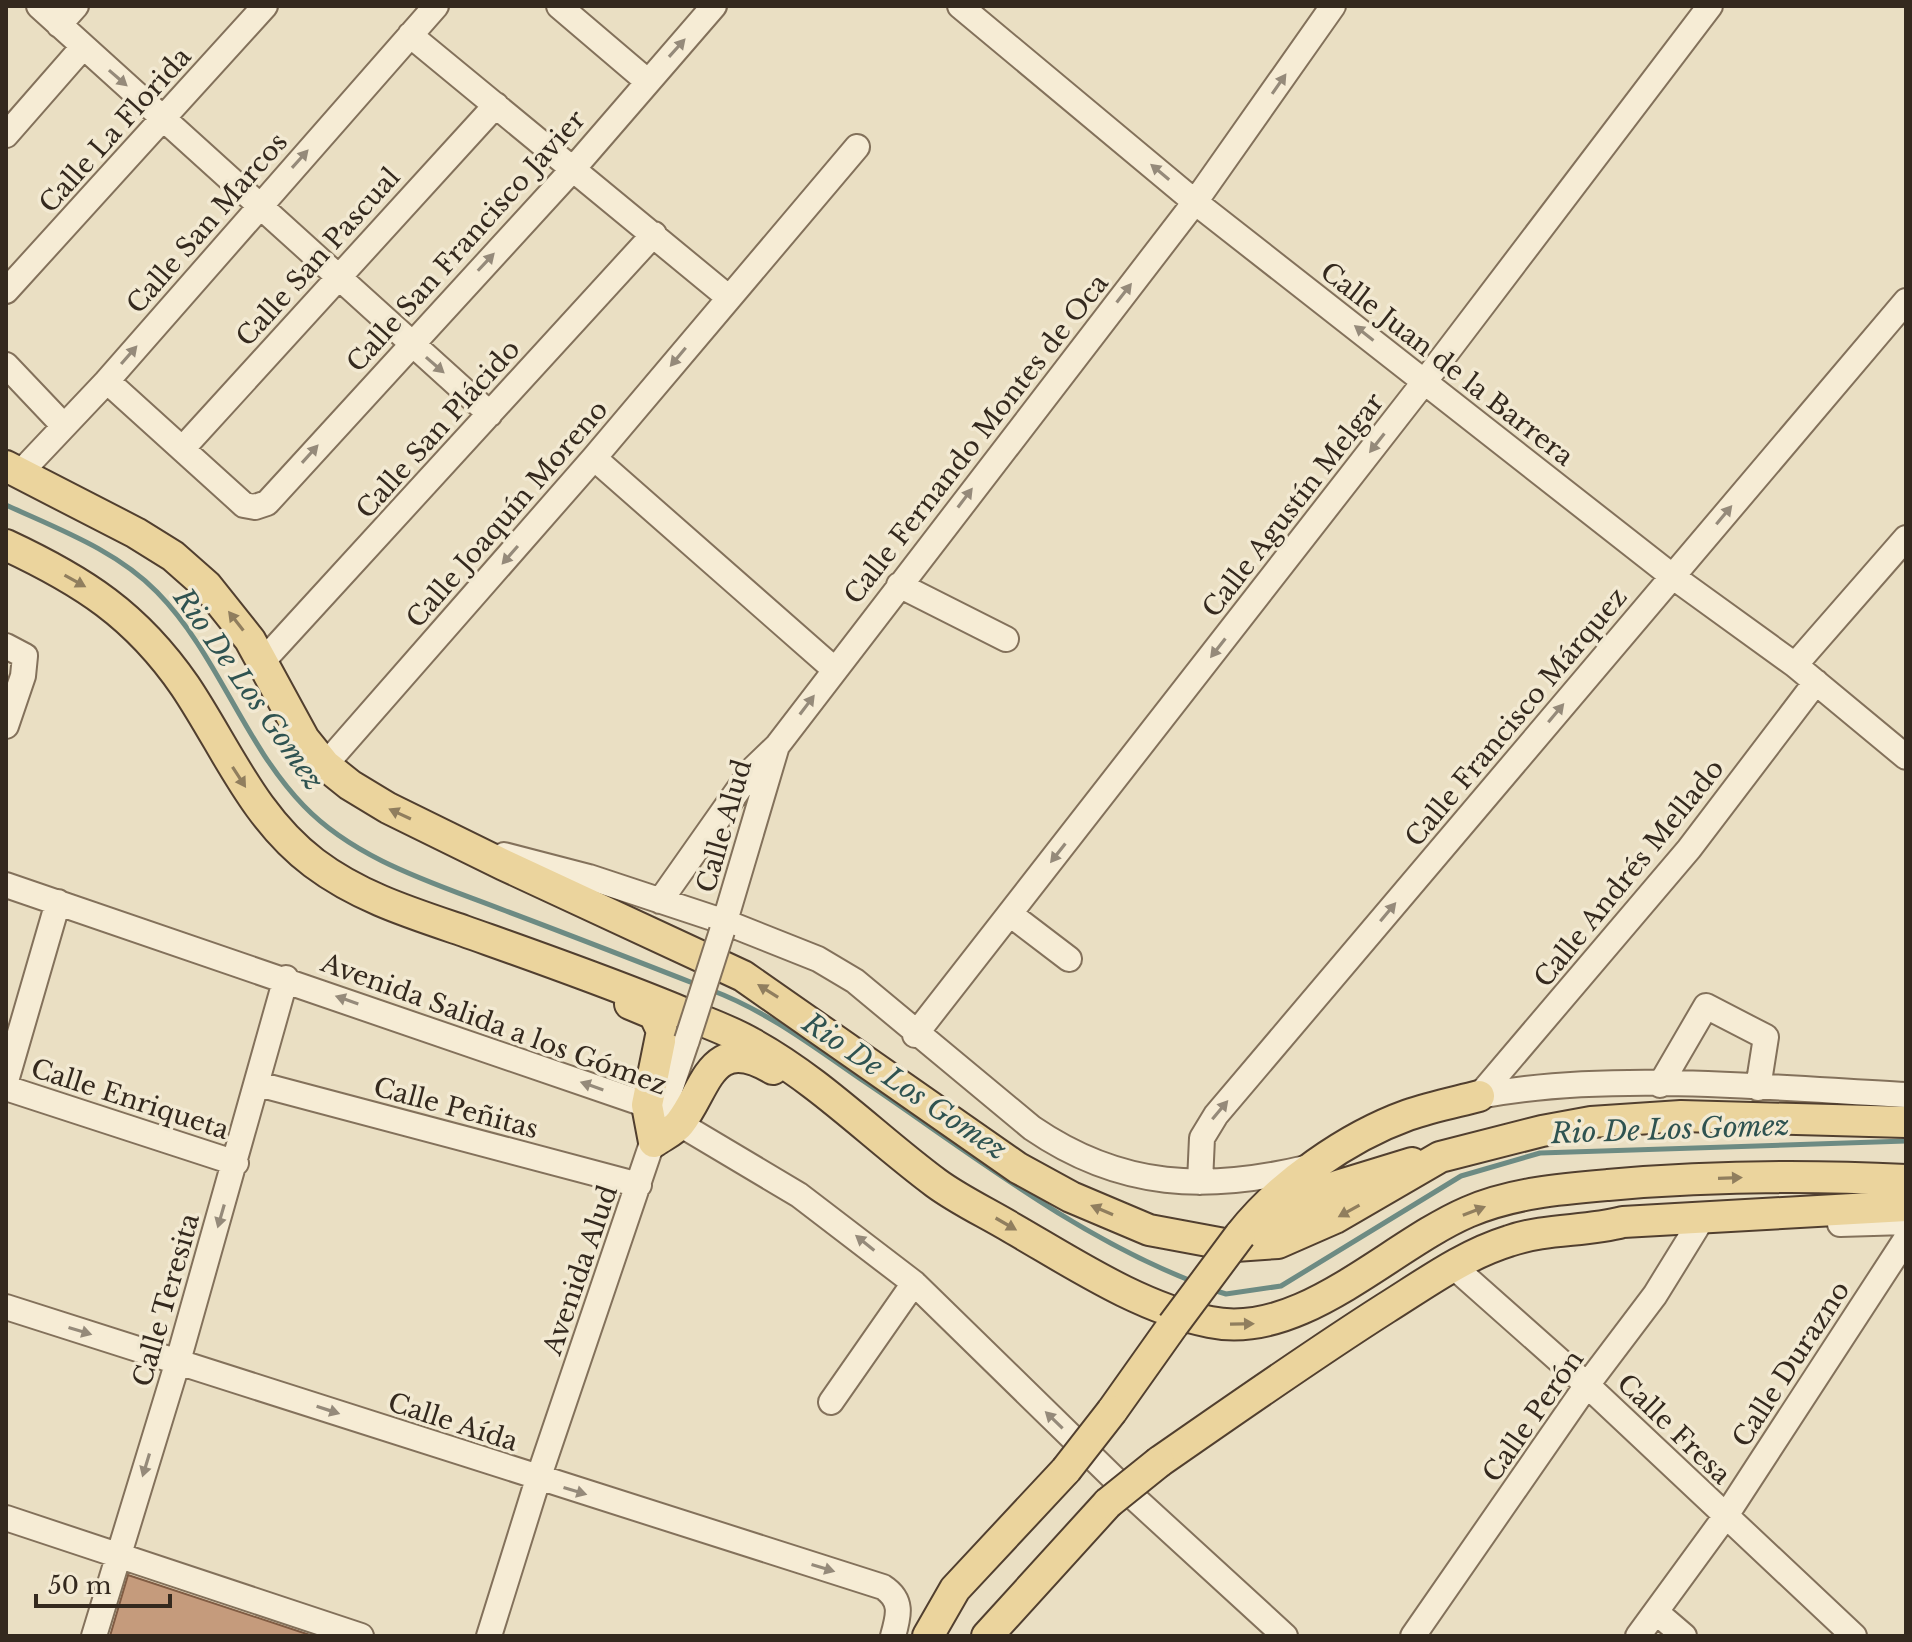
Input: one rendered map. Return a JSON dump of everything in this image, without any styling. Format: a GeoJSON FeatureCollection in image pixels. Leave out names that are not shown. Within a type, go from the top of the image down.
{"type":"FeatureCollection","features":[{"type":"Feature","properties":{"kind":"main road"},"geometry":{"type":"LineString","coordinates":[[13,470],[97,510],[173,556],[223,605],[263,661],[304,739],[325,765],[388,808],[743,976],[1018,1168],[1071,1197],[1149,1230],[1235,1246],[1278,1243],[1335,1218],[1440,1157]]}},
{"type":"Feature","properties":{"kind":"main road"},"geometry":{"type":"LineString","coordinates":[[6,545],[107,600],[146,635],[187,690],[260,808],[311,861],[362,893],[590,975],[748,1040],[789,1066],[875,1131],[938,1185]]}},
{"type":"Feature","properties":{"kind":"main road"},"geometry":{"type":"LineString","coordinates":[[450,926],[485,952],[654,1014],[662,1031],[661,1121]]}},
{"type":"Feature","properties":{"kind":"main road"},"geometry":{"type":"LineString","coordinates":[[661,1121],[709,1072],[733,1059],[752,1059],[771,1068],[876,1149],[1132,1293],[1212,1323],[1246,1325],[1284,1316],[1320,1299],[1467,1213],[1539,1192],[1643,1182],[1757,1177],[1906,1180]]}},
{"type":"Feature","properties":{"kind":"main road"},"geometry":{"type":"LineString","coordinates":[[928,1636],[955,1589],[1066,1470],[1242,1233],[1276,1197],[1315,1165],[1407,1116],[1479,1096]]}},
{"type":"Feature","properties":{"kind":"main road"},"geometry":{"type":"LineString","coordinates":[[1242,1233],[1369,1174],[1542,1131],[1591,1122],[1681,1116],[1906,1122]]}},
{"type":"Feature","properties":{"kind":"main road"},"geometry":{"type":"LineString","coordinates":[[998,1632],[1119,1498],[1159,1462],[1453,1266],[1485,1250],[1545,1231],[1599,1228],[1634,1221],[1906,1206]]}},
{"type":"Feature","properties":{"kind":"street"},"geometry":{"type":"LineString","coordinates":[[46,11],[76,6]]}},
{"type":"Feature","properties":{"kind":"street","name":"Calle La Florida"},"geometry":{"type":"LineString","coordinates":[[6,291],[265,6]]}},
{"type":"Feature","properties":{"kind":"street","name":"Calle San Marcos"},"geometry":{"type":"LineString","coordinates":[[13,470],[107,381],[436,6]]}},
{"type":"Feature","properties":{"kind":"street"},"geometry":{"type":"LineString","coordinates":[[559,6],[647,81]]}},
{"type":"Feature","properties":{"kind":"street","name":"Calle San Francisco Javier"},"geometry":{"type":"LineString","coordinates":[[184,447],[244,505],[255,507],[267,503],[573,169],[714,6]]}},
{"type":"Feature","properties":{"kind":"street","name":"Calle Juan de la Barrera"},"geometry":{"type":"LineString","coordinates":[[960,6],[1195,202],[1672,576],[1795,665],[1906,757]]}},
{"type":"Feature","properties":{"kind":"street","name":"Calle Fernando Montes de Oca"},"geometry":{"type":"LineString","coordinates":[[660,901],[753,769],[777,746],[1195,202],[1333,6]]}},
{"type":"Feature","properties":{"kind":"street","name":"Calle Agustín Melgar"},"geometry":{"type":"LineString","coordinates":[[915,1035],[1425,381],[1710,6]]}},
{"type":"Feature","properties":{"kind":"street"},"geometry":{"type":"LineString","coordinates":[[46,11],[490,414]]}},
{"type":"Feature","properties":{"kind":"street"},"geometry":{"type":"LineString","coordinates":[[410,35],[728,297]]}},
{"type":"Feature","properties":{"kind":"street"},"geometry":{"type":"LineString","coordinates":[[6,135],[83,47]]}},
{"type":"Feature","properties":{"kind":"street","name":"Calle San Pascual"},"geometry":{"type":"LineString","coordinates":[[184,447],[496,105]]}},
{"type":"Feature","properties":{"kind":"street","name":"Calle Joaquín Moreno"},"geometry":{"type":"LineString","coordinates":[[325,765],[594,458],[857,147]]}},
{"type":"Feature","properties":{"kind":"street","name":"Calle San Plácido"},"geometry":{"type":"LineString","coordinates":[[263,661],[654,234]]}},
{"type":"Feature","properties":{"kind":"street","name":"Calle Francisco Márquez"},"geometry":{"type":"LineString","coordinates":[[1200,1182],[1198,1152],[1207,1126],[1906,301]]}},
{"type":"Feature","properties":{"kind":"street"},"geometry":{"type":"LineString","coordinates":[[6,365],[63,425]]}},
{"type":"Feature","properties":{"kind":"street"},"geometry":{"type":"LineString","coordinates":[[107,381],[184,447]]}},
{"type":"Feature","properties":{"kind":"street"},"geometry":{"type":"LineString","coordinates":[[594,458],[834,669]]}},
{"type":"Feature","properties":{"kind":"street"},"geometry":{"type":"LineString","coordinates":[[1795,665],[1906,538]]}},
{"type":"Feature","properties":{"kind":"street"},"geometry":{"type":"LineString","coordinates":[[899,585],[1006,639]]}},
{"type":"Feature","properties":{"kind":"street"},"geometry":{"type":"LineString","coordinates":[[6,646],[24,654],[23,676],[6,726]]}},
{"type":"Feature","properties":{"kind":"street","name":"Calle Andrés Mellado"},"geometry":{"type":"LineString","coordinates":[[1479,1096],[1689,849],[1816,682]]}},
{"type":"Feature","properties":{"kind":"street","name":"Calle Alud"},"geometry":{"type":"LineString","coordinates":[[723,926],[777,746]]}},
{"type":"Feature","properties":{"kind":"street"},"geometry":{"type":"LineString","coordinates":[[471,847],[589,877],[831,966],[855,981],[915,1035],[1054,1143],[1125,1174],[1163,1182],[1200,1182],[1260,1178],[1315,1165]]}},
{"type":"Feature","properties":{"kind":"street","name":"Avenida Salida a los Gómez"},"geometry":{"type":"LineString","coordinates":[[6,885],[286,978],[661,1121],[837,1221],[914,1283],[1119,1498],[1285,1636]]}},
{"type":"Feature","properties":{"kind":"street"},"geometry":{"type":"LineString","coordinates":[[6,1081],[58,902]]}},
{"type":"Feature","properties":{"kind":"street"},"geometry":{"type":"LineString","coordinates":[[1010,914],[1069,959]]}},
{"type":"Feature","properties":{"kind":"street","name":"Avenida Alud"},"geometry":{"type":"LineString","coordinates":[[489,1636],[538,1479],[661,1121],[723,926]]}},
{"type":"Feature","properties":{"kind":"street","name":"Calle Teresita"},"geometry":{"type":"LineString","coordinates":[[94,1636],[236,1163],[286,978]]}},
{"type":"Feature","properties":{"kind":"street"},"geometry":{"type":"LineString","coordinates":[[1660,1085],[1706,1006],[1766,1037],[1758,1088]]}},
{"type":"Feature","properties":{"kind":"street","name":"Calle Peñitas"},"geometry":{"type":"LineString","coordinates":[[258,1084],[639,1185]]}},
{"type":"Feature","properties":{"kind":"street"},"geometry":{"type":"LineString","coordinates":[[1479,1096],[1528,1086],[1660,1085],[1906,1095]]}},
{"type":"Feature","properties":{"kind":"street","name":"Calle Enriqueta"},"geometry":{"type":"LineString","coordinates":[[6,1088],[236,1163]]}},
{"type":"Feature","properties":{"kind":"street"},"geometry":{"type":"LineString","coordinates":[[1599,1228],[1906,1222]]}},
{"type":"Feature","properties":{"kind":"street","name":"Calle Perón"},"geometry":{"type":"LineString","coordinates":[[1413,1636],[1587,1385],[1655,1295],[1697,1227]]}},
{"type":"Feature","properties":{"kind":"street","name":"Calle Durazno"},"geometry":{"type":"LineString","coordinates":[[1638,1636],[1725,1517],[1906,1239]]}},
{"type":"Feature","properties":{"kind":"street","name":"Calle Fresa"},"geometry":{"type":"LineString","coordinates":[[1453,1266],[1587,1385],[1854,1636]]}},
{"type":"Feature","properties":{"kind":"street"},"geometry":{"type":"LineString","coordinates":[[831,1402],[914,1283]]}},
{"type":"Feature","properties":{"kind":"street","name":"Calle Aída"},"geometry":{"type":"LineString","coordinates":[[6,1307],[883,1587],[894,1594],[899,1605],[893,1636]]}},
{"type":"Feature","properties":{"kind":"street"},"geometry":{"type":"LineString","coordinates":[[6,1518],[361,1636]]}},
{"type":"Feature","properties":{"kind":"street"},"geometry":{"type":"LineString","coordinates":[[1656,1612],[1684,1636]]}},
{"type":"Feature","properties":{"kind":"building"},"geometry":{"type":"Polygon","coordinates":[[[128,1575],[313,1636],[110,1636],[128,1575]]]}},
{"type":"Feature","properties":{"kind":"waterway","name":"Rio De Los Gomez"},"geometry":{"type":"LineString","coordinates":[[6,505],[105,552],[157,592],[197,643],[283,781],[304,806],[348,842],[399,869],[698,985]]}},
{"type":"Feature","properties":{"kind":"waterway","name":"Rio De Los Gomez"},"geometry":{"type":"LineString","coordinates":[[711,990],[790,1030],[1064,1216],[1149,1263],[1194,1282]]}},
{"type":"Feature","properties":{"kind":"waterway","name":"Rio De Los Gomez"},"geometry":{"type":"LineString","coordinates":[[1210,1289],[1226,1294],[1281,1286],[1461,1176],[1540,1153],[1906,1141]]}}]}
